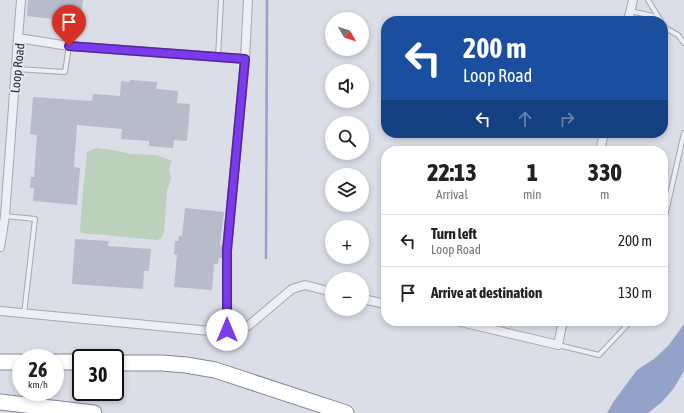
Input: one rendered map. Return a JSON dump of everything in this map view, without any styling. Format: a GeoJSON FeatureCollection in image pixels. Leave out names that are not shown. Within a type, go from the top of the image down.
{"type":"FeatureCollection","features":[{"type":"Feature","properties":{"kind":"highway"},"geometry":{"type":"LineString","coordinates":[[0,362],[12,362]]}},
{"type":"Feature","properties":{"kind":"highway"},"geometry":{"type":"LineString","coordinates":[[124,363],[174,364],[215,370],[346,413]]}},
{"type":"Feature","properties":{"kind":"highway"},"geometry":{"type":"LineString","coordinates":[[0,402],[94,413]]}},
{"type":"Feature","properties":{"kind":"street"},"geometry":{"type":"LineString","coordinates":[[18,38],[21,0]]}},
{"type":"Feature","properties":{"kind":"street"},"geometry":{"type":"LineString","coordinates":[[227,330],[227,250],[245,59],[248,0]]}},
{"type":"Feature","properties":{"kind":"street"},"geometry":{"type":"LineString","coordinates":[[629,16],[633,0]]}},
{"type":"Feature","properties":{"kind":"street","name":"Loop Road"},"geometry":{"type":"LineString","coordinates":[[0,247],[5,216],[18,38],[69,46],[245,59]]}},
{"type":"Feature","properties":{"kind":"street"},"geometry":{"type":"LineString","coordinates":[[0,311],[210,331],[227,330],[248,326],[292,289],[305,285],[325,290]]}},
{"type":"Feature","properties":{"kind":"street"},"geometry":{"type":"LineString","coordinates":[[369,300],[381,303]]}},
{"type":"Feature","properties":{"kind":"street"},"geometry":{"type":"LineString","coordinates":[[478,326],[558,345],[562,326]]}},
{"type":"Feature","properties":{"kind":"lane"},"geometry":{"type":"LineString","coordinates":[[218,57],[221,0]]}},
{"type":"Feature","properties":{"kind":"lane"},"geometry":{"type":"LineString","coordinates":[[648,0],[657,16]]}},
{"type":"Feature","properties":{"kind":"lane"},"geometry":{"type":"LineString","coordinates":[[630,11],[648,16]]}},
{"type":"Feature","properties":{"kind":"lane"},"geometry":{"type":"LineString","coordinates":[[668,30],[678,35],[684,43]]}},
{"type":"Feature","properties":{"kind":"lane"},"geometry":{"type":"LineString","coordinates":[[15,69],[65,72],[69,46]]}},
{"type":"Feature","properties":{"kind":"lane"},"geometry":{"type":"LineString","coordinates":[[668,203],[684,133]]}},
{"type":"Feature","properties":{"kind":"lane"},"geometry":{"type":"LineString","coordinates":[[5,216],[34,219],[24,314]]}},
{"type":"Feature","properties":{"kind":"lane"},"geometry":{"type":"LineString","coordinates":[[558,345],[599,355],[626,326]]}},
{"type":"Feature","properties":{"kind":"green space"},"geometry":{"type":"Polygon","coordinates":[[[96,148],[131,154],[157,155],[172,161],[169,169],[171,179],[167,191],[164,232],[161,238],[157,240],[80,232],[87,152],[96,148]]]}},
{"type":"Feature","properties":{"kind":"water"},"geometry":{"type":"Polygon","coordinates":[[[684,324],[684,371],[674,388],[662,402],[648,413],[607,413],[637,370],[654,359],[669,345],[684,324]]]}},
{"type":"Feature","properties":{"kind":"building"},"geometry":{"type":"Polygon","coordinates":[[[28,0],[83,0],[81,22],[27,16],[28,0]]]}},
{"type":"Feature","properties":{"kind":"building"},"geometry":{"type":"Polygon","coordinates":[[[130,80],[157,82],[156,89],[178,91],[177,103],[190,104],[187,141],[174,140],[173,148],[149,146],[149,141],[121,139],[122,129],[77,125],[74,167],[80,168],[77,205],[33,201],[34,188],[30,188],[31,177],[34,177],[37,135],[30,134],[33,97],[92,101],[93,94],[120,96],[121,81],[130,82],[130,80]]]}},
{"type":"Feature","properties":{"kind":"building"},"geometry":{"type":"Polygon","coordinates":[[[185,208],[224,212],[220,245],[222,246],[222,258],[219,258],[218,264],[214,264],[212,290],[174,287],[177,255],[174,254],[175,241],[178,241],[179,236],[182,236],[185,208]]]}},
{"type":"Feature","properties":{"kind":"building"},"geometry":{"type":"Polygon","coordinates":[[[75,239],[109,241],[108,246],[151,249],[149,271],[144,271],[143,289],[72,284],[75,239]]]}},
{"type":"Feature","properties":{"kind":"waterway"},"geometry":{"type":"LineString","coordinates":[[266,258],[267,0]]}},
{"type":"Feature","properties":{"kind":"route"},"geometry":{"type":"LineString","coordinates":[[69,46],[245,59],[227,250],[227,330]]}}]}
